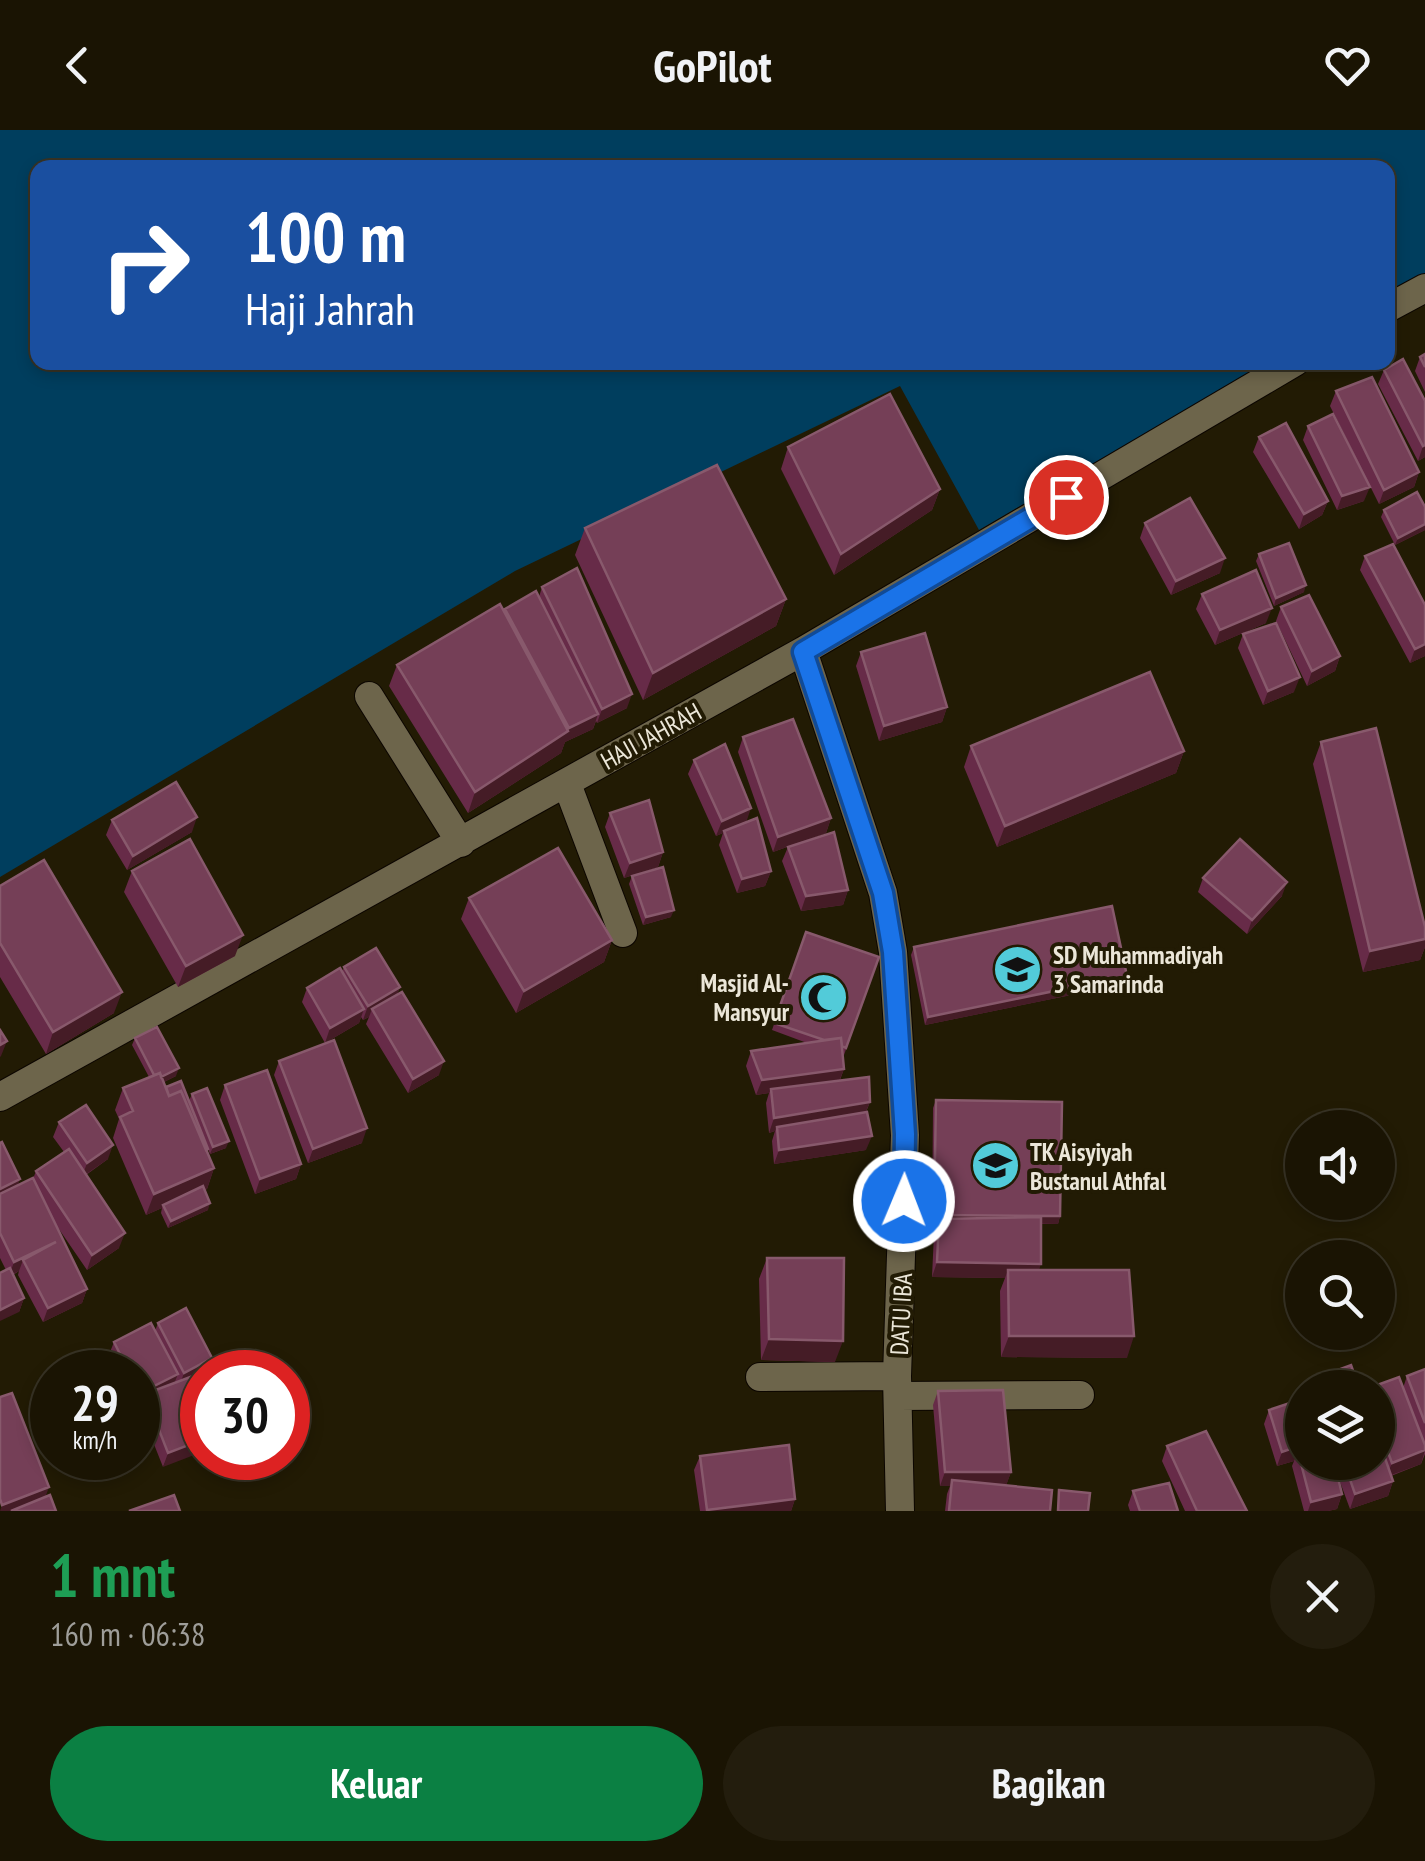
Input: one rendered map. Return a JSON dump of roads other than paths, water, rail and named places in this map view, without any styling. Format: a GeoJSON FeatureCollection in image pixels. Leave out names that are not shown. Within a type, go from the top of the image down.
{"type":"FeatureCollection","features":[{"type":"Feature","properties":{"kind":"street"},"geometry":{"type":"LineString","coordinates":[[1395,304],[1425,288]]}},
{"type":"Feature","properties":{"kind":"street","name":"HAJI JAHRAH"},"geometry":{"type":"LineString","coordinates":[[0,1097],[803,652],[1282,370]]}},
{"type":"Feature","properties":{"kind":"street","name":"DATU IBA"},"geometry":{"type":"LineString","coordinates":[[803,652],[883,893],[893,952],[905,1134],[898,1386],[900,1511]]}},
{"type":"Feature","properties":{"kind":"street"},"geometry":{"type":"LineString","coordinates":[[370,696],[460,843]]}},
{"type":"Feature","properties":{"kind":"street"},"geometry":{"type":"LineString","coordinates":[[567,784],[623,932]]}},
{"type":"Feature","properties":{"kind":"street"},"geometry":{"type":"LineString","coordinates":[[760,1377],[1080,1395]]}},
{"type":"Feature","properties":{"kind":"water"},"geometry":{"type":"Polygon","coordinates":[[[0,130],[1425,130],[1425,281],[1395,295],[1395,160],[30,160],[30,370],[1254,370],[979,530],[900,386],[515,571],[0,877],[0,130]]]}},
{"type":"Feature","properties":{"kind":"place","name":"SD Muhammadiyah 3 Samarinda"},"geometry":{"type":"Point","coordinates":[1018,969]}},
{"type":"Feature","properties":{"kind":"place","name":"Masjid Al- Mansyur"},"geometry":{"type":"Point","coordinates":[824,997]}},
{"type":"Feature","properties":{"kind":"place","name":"TK Aisyiyah Bustanul Athfal"},"geometry":{"type":"Point","coordinates":[995,1166]}}]}
